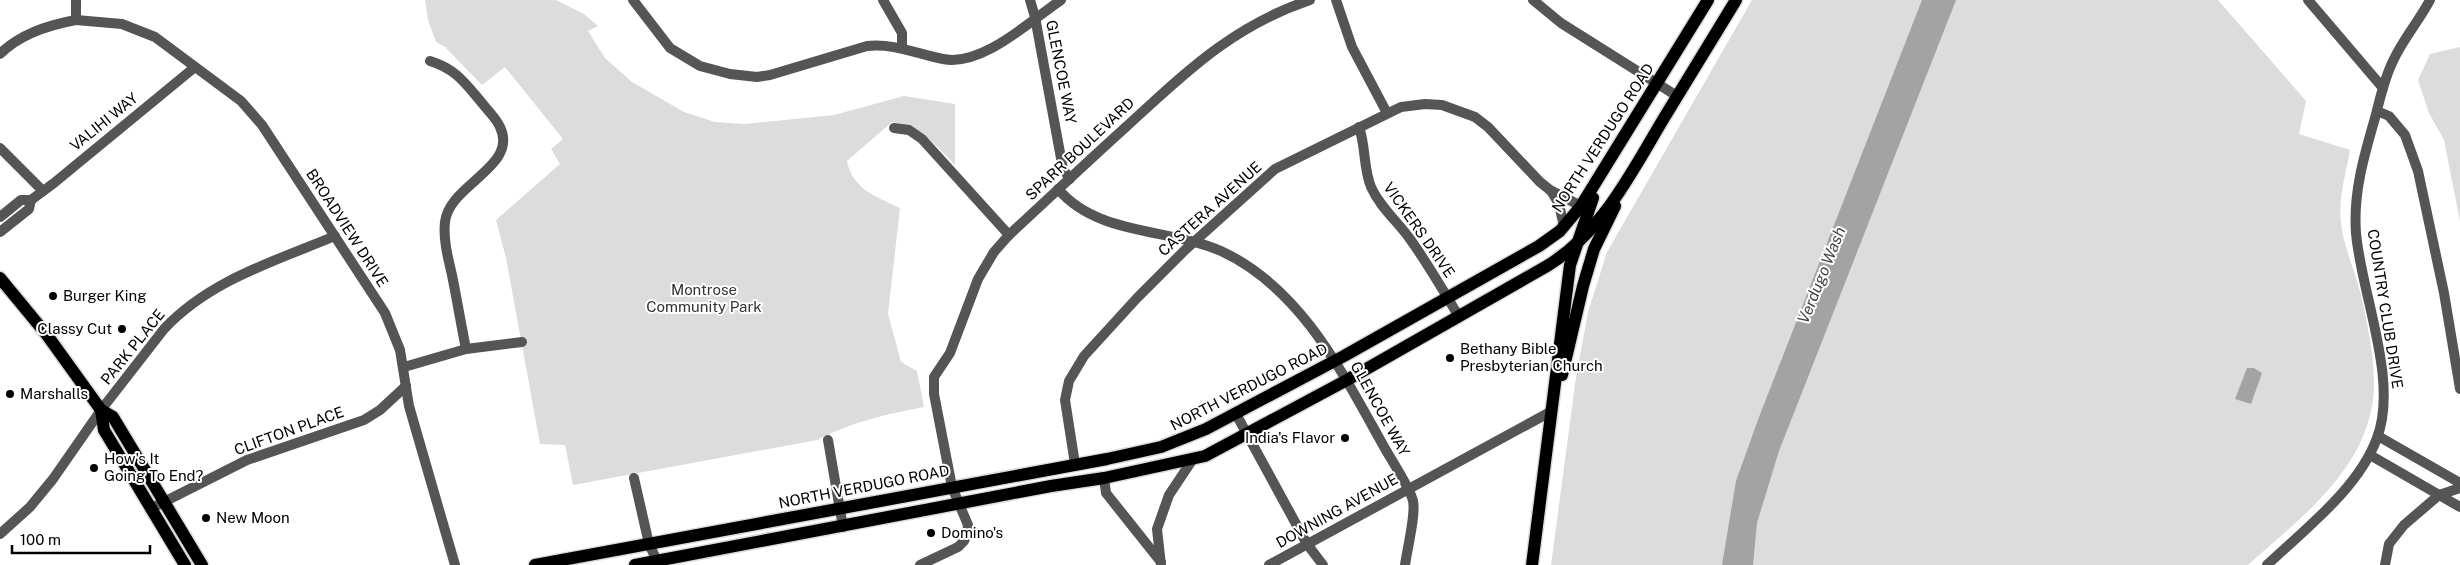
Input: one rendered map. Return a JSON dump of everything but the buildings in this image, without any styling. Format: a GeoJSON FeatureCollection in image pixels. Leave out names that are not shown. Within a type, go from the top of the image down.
{"type":"FeatureCollection","features":[{"type":"Feature","properties":{"kind":"main road","name":"NORTH VERDUGO ROAD"},"geometry":{"type":"LineString","coordinates":[[535,565],[1161,448],[1184,440],[1336,361],[1539,246],[1564,227],[1581,206],[1658,84],[1708,0]]}},
{"type":"Feature","properties":{"kind":"main road"},"geometry":{"type":"LineString","coordinates":[[635,565],[658,563],[1104,478],[1205,456],[1247,435],[1554,262],[1576,246],[1602,215],[1629,176],[1736,0]]}},
{"type":"Feature","properties":{"kind":"main road"},"geometry":{"type":"LineString","coordinates":[[1532,565],[1570,264],[1584,219],[1609,159]]}},
{"type":"Feature","properties":{"kind":"main road"},"geometry":{"type":"LineString","coordinates":[[1552,411],[1594,249],[1629,176]]}},
{"type":"Feature","properties":{"kind":"main road"},"geometry":{"type":"LineString","coordinates":[[0,278],[47,335],[101,410],[113,417],[202,565]]}},
{"type":"Feature","properties":{"kind":"main road"},"geometry":{"type":"LineString","coordinates":[[101,410],[104,430],[150,510],[185,565]]}},
{"type":"Feature","properties":{"kind":"street"},"geometry":{"type":"LineString","coordinates":[[76,0],[76,20]]}},
{"type":"Feature","properties":{"kind":"street"},"geometry":{"type":"LineString","coordinates":[[633,0],[670,48],[700,66],[730,74],[757,77],[770,75],[867,46],[881,44],[950,60],[974,56],[992,49],[1060,0]]}},
{"type":"Feature","properties":{"kind":"street"},"geometry":{"type":"LineString","coordinates":[[883,0],[902,33],[902,48]]}},
{"type":"Feature","properties":{"kind":"street","name":"GLENCOE WAY"},"geometry":{"type":"LineString","coordinates":[[1030,0],[1036,17],[1063,169],[1070,179]]}},
{"type":"Feature","properties":{"kind":"street","name":"SPARR BOULEVARD"},"geometry":{"type":"LineString","coordinates":[[952,487],[934,394],[934,378],[950,353],[978,279],[994,252],[1009,235],[1058,189],[1205,56],[1259,22],[1283,10],[1310,0]]}},
{"type":"Feature","properties":{"kind":"street"},"geometry":{"type":"LineString","coordinates":[[1336,0],[1352,47],[1387,113]]}},
{"type":"Feature","properties":{"kind":"street"},"geometry":{"type":"LineString","coordinates":[[1532,0],[1562,23],[1677,96]]}},
{"type":"Feature","properties":{"kind":"street"},"geometry":{"type":"LineString","coordinates":[[2308,0],[2383,88]]}},
{"type":"Feature","properties":{"kind":"street","name":"COUNTRY CLUB DRIVE"},"geometry":{"type":"LineString","coordinates":[[2267,565],[2339,497],[2370,455],[2378,436],[2384,397],[2380,359],[2356,234],[2356,196],[2383,88],[2404,40],[2430,0]]}},
{"type":"Feature","properties":{"kind":"street","name":"BROADVIEW DRIVE"},"geometry":{"type":"LineString","coordinates":[[0,54],[29,34],[51,26],[76,20],[111,22],[136,28],[155,37],[241,101],[262,125],[385,313],[395,334],[404,367],[409,406],[455,565]]}},
{"type":"Feature","properties":{"kind":"street"},"geometry":{"type":"LineString","coordinates":[[430,61],[444,65],[456,73],[493,117],[503,135],[501,153],[495,163],[455,198],[448,206],[444,221],[446,248],[466,350]]}},
{"type":"Feature","properties":{"kind":"street","name":"VALIHI WAY"},"geometry":{"type":"LineString","coordinates":[[0,217],[21,200],[31,200],[43,191],[195,67]]}},
{"type":"Feature","properties":{"kind":"street","name":"CASTERA AVENUE"},"geometry":{"type":"LineString","coordinates":[[1076,464],[1065,400],[1066,390],[1072,375],[1084,356],[1137,298],[1196,241],[1276,169],[1401,107],[1425,104],[1447,106],[1475,117],[1488,127],[1527,170],[1550,190],[1581,206]]}},
{"type":"Feature","properties":{"kind":"street"},"geometry":{"type":"LineString","coordinates":[[2377,111],[2389,116],[2405,135],[2418,171],[2444,293],[2460,389]]}},
{"type":"Feature","properties":{"kind":"street","name":"VICKERS DRIVE"},"geometry":{"type":"LineString","coordinates":[[1359,127],[1363,138],[1364,166],[1371,187],[1381,204],[1424,258],[1458,317]]}},
{"type":"Feature","properties":{"kind":"street"},"geometry":{"type":"LineString","coordinates":[[894,128],[909,130],[922,139],[1009,235]]}},
{"type":"Feature","properties":{"kind":"street"},"geometry":{"type":"LineString","coordinates":[[0,148],[43,191]]}},
{"type":"Feature","properties":{"kind":"street","name":"GLENCOE WAY"},"geometry":{"type":"LineString","coordinates":[[1058,189],[1068,202],[1094,216],[1126,226],[1196,241],[1240,261],[1274,285],[1336,361],[1408,490],[1414,503],[1405,565]]}},
{"type":"Feature","properties":{"kind":"street","name":"CASTERA AVENUE"},"geometry":{"type":"LineString","coordinates":[[1550,190],[1559,204],[1564,227]]}},
{"type":"Feature","properties":{"kind":"street","name":"VALIHI WAY"},"geometry":{"type":"LineString","coordinates":[[0,232],[29,208],[31,200]]}},
{"type":"Feature","properties":{"kind":"street","name":"PARK PLACE"},"geometry":{"type":"LineString","coordinates":[[0,534],[30,507],[101,410],[164,329],[194,301],[226,282],[335,236]]}},
{"type":"Feature","properties":{"kind":"street"},"geometry":{"type":"LineString","coordinates":[[404,367],[466,350],[522,342]]}},
{"type":"Feature","properties":{"kind":"street","name":"CLIFTON PLACE"},"geometry":{"type":"LineString","coordinates":[[150,510],[247,460],[364,420],[380,410],[406,386]]}},
{"type":"Feature","properties":{"kind":"street","name":"DOWNING AVENUE"},"geometry":{"type":"LineString","coordinates":[[1269,565],[1552,411]]}},
{"type":"Feature","properties":{"kind":"street"},"geometry":{"type":"LineString","coordinates":[[1236,414],[1307,544],[1323,565]]}},
{"type":"Feature","properties":{"kind":"street"},"geometry":{"type":"LineString","coordinates":[[2378,436],[2460,483]]}},
{"type":"Feature","properties":{"kind":"street"},"geometry":{"type":"LineString","coordinates":[[828,440],[843,527]]}},
{"type":"Feature","properties":{"kind":"street"},"geometry":{"type":"LineString","coordinates":[[2370,455],[2460,506]]}},
{"type":"Feature","properties":{"kind":"street"},"geometry":{"type":"LineString","coordinates":[[1162,565],[1157,529],[1169,495],[1193,459]]}},
{"type":"Feature","properties":{"kind":"street"},"geometry":{"type":"LineString","coordinates":[[634,478],[648,544],[658,563]]}},
{"type":"Feature","properties":{"kind":"street"},"geometry":{"type":"LineString","coordinates":[[1104,478],[1106,493],[1162,565]]}},
{"type":"Feature","properties":{"kind":"street"},"geometry":{"type":"LineString","coordinates":[[920,565],[950,552],[964,541],[968,525],[961,504],[952,487]]}},
{"type":"Feature","properties":{"kind":"street"},"geometry":{"type":"LineString","coordinates":[[2385,565],[2389,544],[2404,525],[2439,494],[2460,488]]}},
{"type":"Feature","properties":{"kind":"green space","name":"Montrose Community Park"},"geometry":{"type":"Polygon","coordinates":[[[425,0],[556,0],[584,14],[598,26],[588,31],[605,58],[632,82],[684,112],[715,122],[745,124],[834,115],[904,96],[955,104],[955,165],[934,143],[919,132],[902,124],[892,122],[847,161],[854,179],[860,185],[874,196],[900,208],[888,314],[901,362],[917,371],[924,407],[869,419],[817,440],[573,485],[565,445],[540,444],[506,258],[496,220],[560,164],[551,149],[563,139],[505,67],[482,85],[445,47],[436,42],[428,20],[425,0]]]}},
{"type":"Feature","properties":{"kind":"green space"},"geometry":{"type":"Polygon","coordinates":[[[1752,0],[2218,0],[2306,101],[2299,134],[2350,150],[2341,195],[2340,213],[2344,240],[2361,295],[2366,320],[2373,360],[2374,387],[2367,426],[2343,472],[2326,493],[2248,565],[1551,565],[1576,377],[1588,312],[1607,252],[1752,0]]]}},
{"type":"Feature","properties":{"kind":"green space"},"geometry":{"type":"Polygon","coordinates":[[[2460,47],[2460,221],[2444,140],[2429,113],[2418,80],[2430,54],[2460,47]]]}},
{"type":"Feature","properties":{"kind":"water","name":"Verdugo Wash"},"geometry":{"type":"Polygon","coordinates":[[[1922,0],[1956,0],[1779,451],[1757,523],[1753,565],[1722,565],[1736,481],[1759,417],[1922,0]]]}},
{"type":"Feature","properties":{"kind":"water"},"geometry":{"type":"Polygon","coordinates":[[[2247,368],[2254,368],[2262,373],[2251,404],[2235,399],[2247,368]]]}},
{"type":"Feature","properties":{"kind":"place","name":"Burger King"},"geometry":{"type":"Point","coordinates":[53,296]}},
{"type":"Feature","properties":{"kind":"place","name":"Classy Cut"},"geometry":{"type":"Point","coordinates":[122,329]}},
{"type":"Feature","properties":{"kind":"place","name":"Bethany Bible Presbyterian Church"},"geometry":{"type":"Point","coordinates":[1450,358]}},
{"type":"Feature","properties":{"kind":"place","name":"Marshalls"},"geometry":{"type":"Point","coordinates":[10,394]}},
{"type":"Feature","properties":{"kind":"place","name":"India's Flavor"},"geometry":{"type":"Point","coordinates":[1345,438]}},
{"type":"Feature","properties":{"kind":"place","name":"How's It Going To End?"},"geometry":{"type":"Point","coordinates":[94,468]}},
{"type":"Feature","properties":{"kind":"place","name":"New Moon"},"geometry":{"type":"Point","coordinates":[206,518]}},
{"type":"Feature","properties":{"kind":"place","name":"Domino's"},"geometry":{"type":"Point","coordinates":[931,533]}}]}
